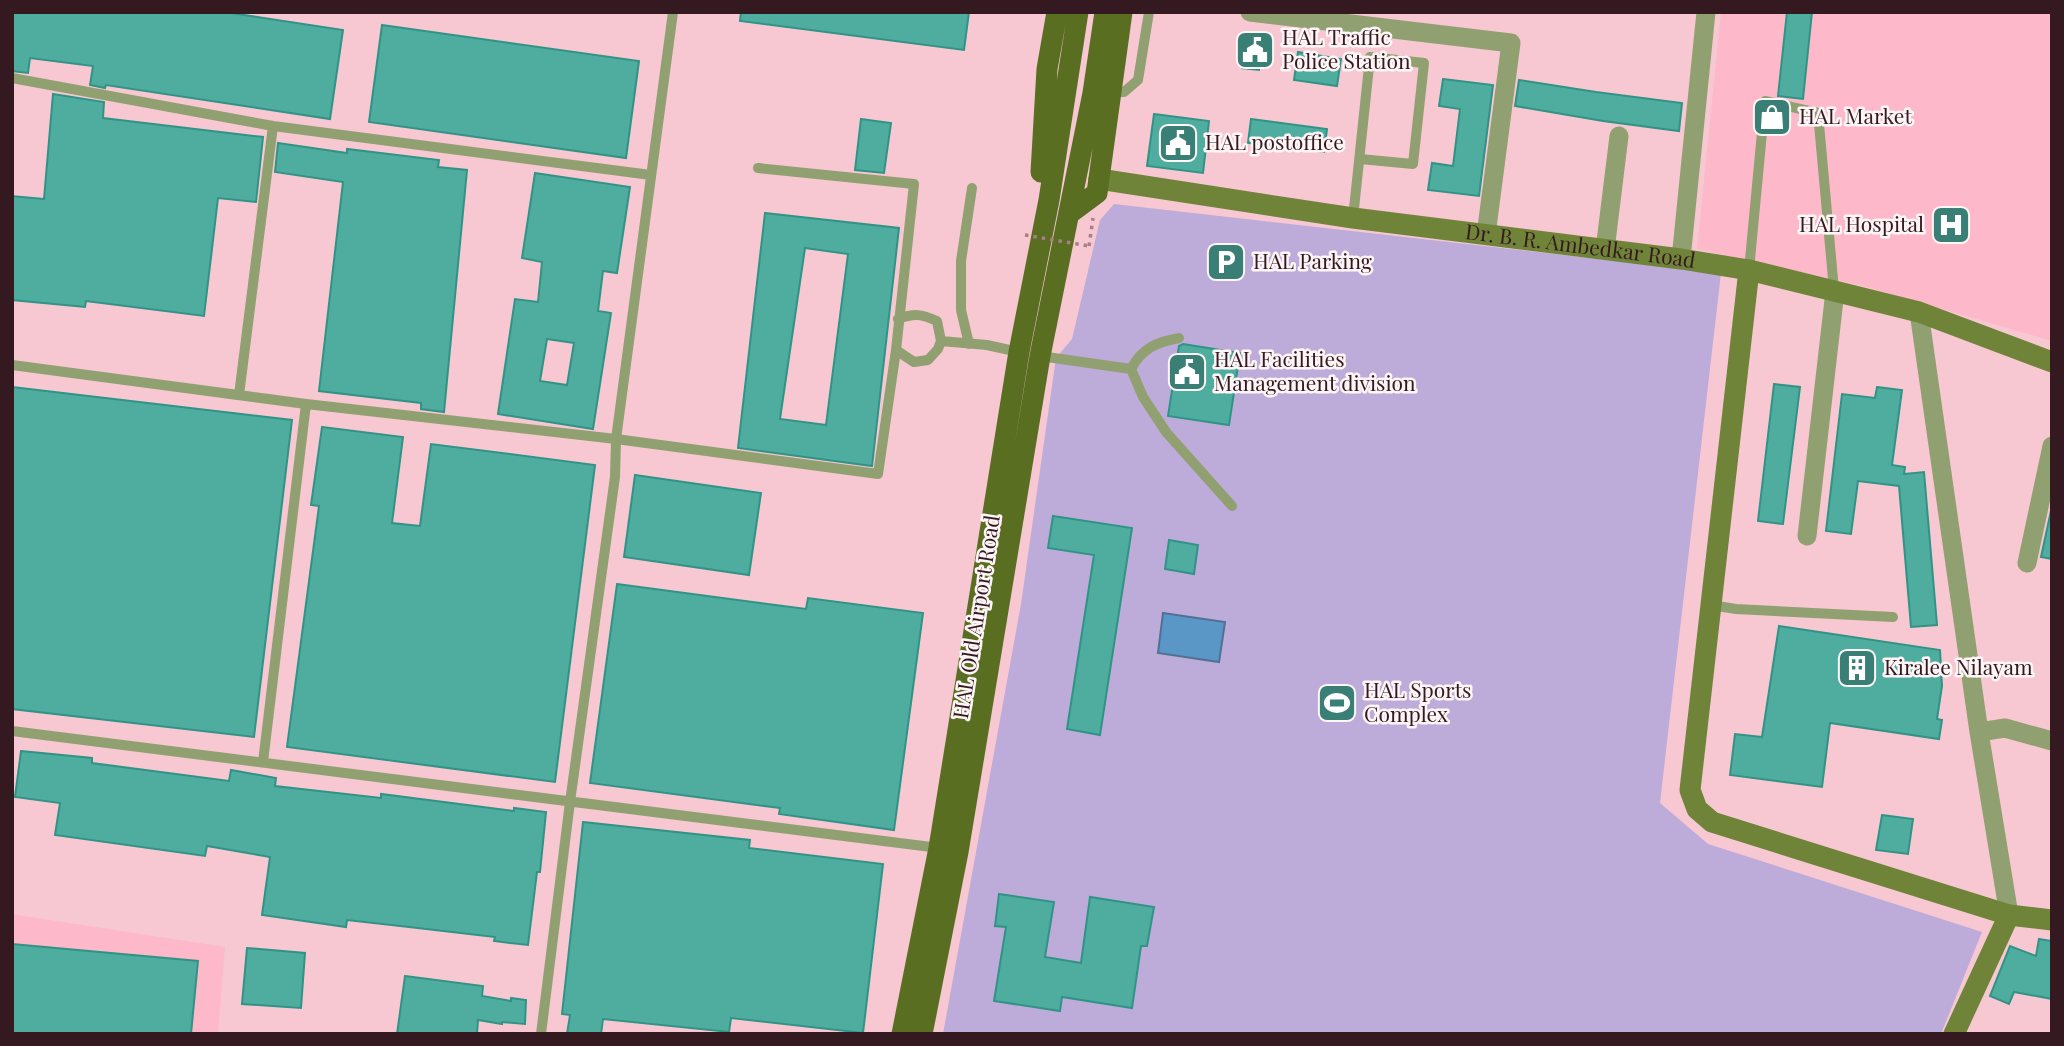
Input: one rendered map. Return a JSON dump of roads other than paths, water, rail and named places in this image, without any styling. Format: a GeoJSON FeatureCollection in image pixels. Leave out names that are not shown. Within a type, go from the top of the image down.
{"type":"FeatureCollection","features":[{"type":"Feature","properties":{"kind":"main road"},"geometry":{"type":"LineString","coordinates":[[1049,200],[1041,179],[1047,69],[1057,12]]}},
{"type":"Feature","properties":{"kind":"main road","name":"HAL Old Airport Road"},"geometry":{"type":"LineString","coordinates":[[922,1034],[958,852],[1030,354],[1049,200],[1078,12]]}},
{"type":"Feature","properties":{"kind":"main road","name":"HAL Old Airport Road"},"geometry":{"type":"LineString","coordinates":[[902,1034],[1030,354],[1070,213],[1105,12]]}},
{"type":"Feature","properties":{"kind":"main road"},"geometry":{"type":"LineString","coordinates":[[1070,213],[1097,193],[1122,12]]}},
{"type":"Feature","properties":{"kind":"street"},"geometry":{"type":"LineString","coordinates":[[1250,12],[1511,43],[1486,235]]}},
{"type":"Feature","properties":{"kind":"street"},"geometry":{"type":"LineString","coordinates":[[1681,259],[1706,12]]}},
{"type":"Feature","properties":{"kind":"street"},"geometry":{"type":"LineString","coordinates":[[1605,250],[1619,136]]}},
{"type":"Feature","properties":{"kind":"street","name":"Dr. B. R. Ambedkar Road"},"geometry":{"type":"LineString","coordinates":[[1099,179],[1353,218],[1749,270],[1919,312],[2052,362]]}},
{"type":"Feature","properties":{"kind":"street"},"geometry":{"type":"LineString","coordinates":[[1749,270],[1690,789],[1697,809],[1712,822],[2009,915],[2052,920]]}},
{"type":"Feature","properties":{"kind":"street"},"geometry":{"type":"LineString","coordinates":[[1807,536],[1835,291]]}},
{"type":"Feature","properties":{"kind":"street"},"geometry":{"type":"LineString","coordinates":[[1919,312],[1979,732],[2009,915],[1954,1034]]}},
{"type":"Feature","properties":{"kind":"street"},"geometry":{"type":"LineString","coordinates":[[2027,563],[2052,446]]}},
{"type":"Feature","properties":{"kind":"street"},"geometry":{"type":"LineString","coordinates":[[1979,732],[2005,728],[2052,741]]}},
{"type":"Feature","properties":{"kind":"lane"},"geometry":{"type":"LineString","coordinates":[[541,1034],[673,12]]}},
{"type":"Feature","properties":{"kind":"lane"},"geometry":{"type":"LineString","coordinates":[[1110,92],[1124,92],[1138,80],[1149,12]]}},
{"type":"Feature","properties":{"kind":"lane"},"geometry":{"type":"LineString","coordinates":[[1353,218],[1370,57],[1424,63],[1413,164],[1360,159]]}},
{"type":"Feature","properties":{"kind":"lane"},"geometry":{"type":"LineString","coordinates":[[12,78],[273,126],[651,175]]}},
{"type":"Feature","properties":{"kind":"lane"},"geometry":{"type":"LineString","coordinates":[[1749,270],[1765,101],[1818,113],[1835,291]]}},
{"type":"Feature","properties":{"kind":"lane"},"geometry":{"type":"LineString","coordinates":[[239,395],[273,126]]}},
{"type":"Feature","properties":{"kind":"lane"},"geometry":{"type":"LineString","coordinates":[[12,365],[878,474],[896,350],[914,184],[758,168]]}},
{"type":"Feature","properties":{"kind":"lane"},"geometry":{"type":"LineString","coordinates":[[969,344],[961,310],[961,261],[972,188]]}},
{"type":"Feature","properties":{"kind":"lane"},"geometry":{"type":"LineString","coordinates":[[896,350],[914,362],[928,360],[941,341],[937,321],[921,314],[898,319]]}},
{"type":"Feature","properties":{"kind":"lane"},"geometry":{"type":"LineString","coordinates":[[1179,338],[1159,342],[1138,355],[1131,369],[1143,397],[1166,432],[1232,506]]}},
{"type":"Feature","properties":{"kind":"lane"},"geometry":{"type":"LineString","coordinates":[[941,341],[1131,369]]}},
{"type":"Feature","properties":{"kind":"lane"},"geometry":{"type":"LineString","coordinates":[[263,762],[306,404]]}},
{"type":"Feature","properties":{"kind":"lane"},"geometry":{"type":"LineString","coordinates":[[1711,605],[1736,609],[1893,617]]}},
{"type":"Feature","properties":{"kind":"lane"},"geometry":{"type":"LineString","coordinates":[[12,731],[939,848]]}},
{"type":"Feature","properties":{"kind":"water"},"geometry":{"type":"Polygon","coordinates":[[[1163,613],[1225,622],[1219,662],[1158,653],[1163,613]]]}},
{"type":"Feature","properties":{"kind":"place","name":"HAL Traffic Police Station"},"geometry":{"type":"Point","coordinates":[1255,50]}},
{"type":"Feature","properties":{"kind":"place","name":"HAL Market"},"geometry":{"type":"Point","coordinates":[1772,117]}},
{"type":"Feature","properties":{"kind":"place","name":"HAL postoffice"},"geometry":{"type":"Point","coordinates":[1178,143]}},
{"type":"Feature","properties":{"kind":"place","name":"HAL Hospital"},"geometry":{"type":"Point","coordinates":[1951,225]}},
{"type":"Feature","properties":{"kind":"place","name":"HAL Parking"},"geometry":{"type":"Point","coordinates":[1226,262]}},
{"type":"Feature","properties":{"kind":"place","name":"HAL Facilities Management division"},"geometry":{"type":"Point","coordinates":[1187,372]}},
{"type":"Feature","properties":{"kind":"place","name":"Kiralee Nilayam"},"geometry":{"type":"Point","coordinates":[1857,668]}},
{"type":"Feature","properties":{"kind":"place","name":"HAL Sports Complex"},"geometry":{"type":"Point","coordinates":[1337,703]}}]}
